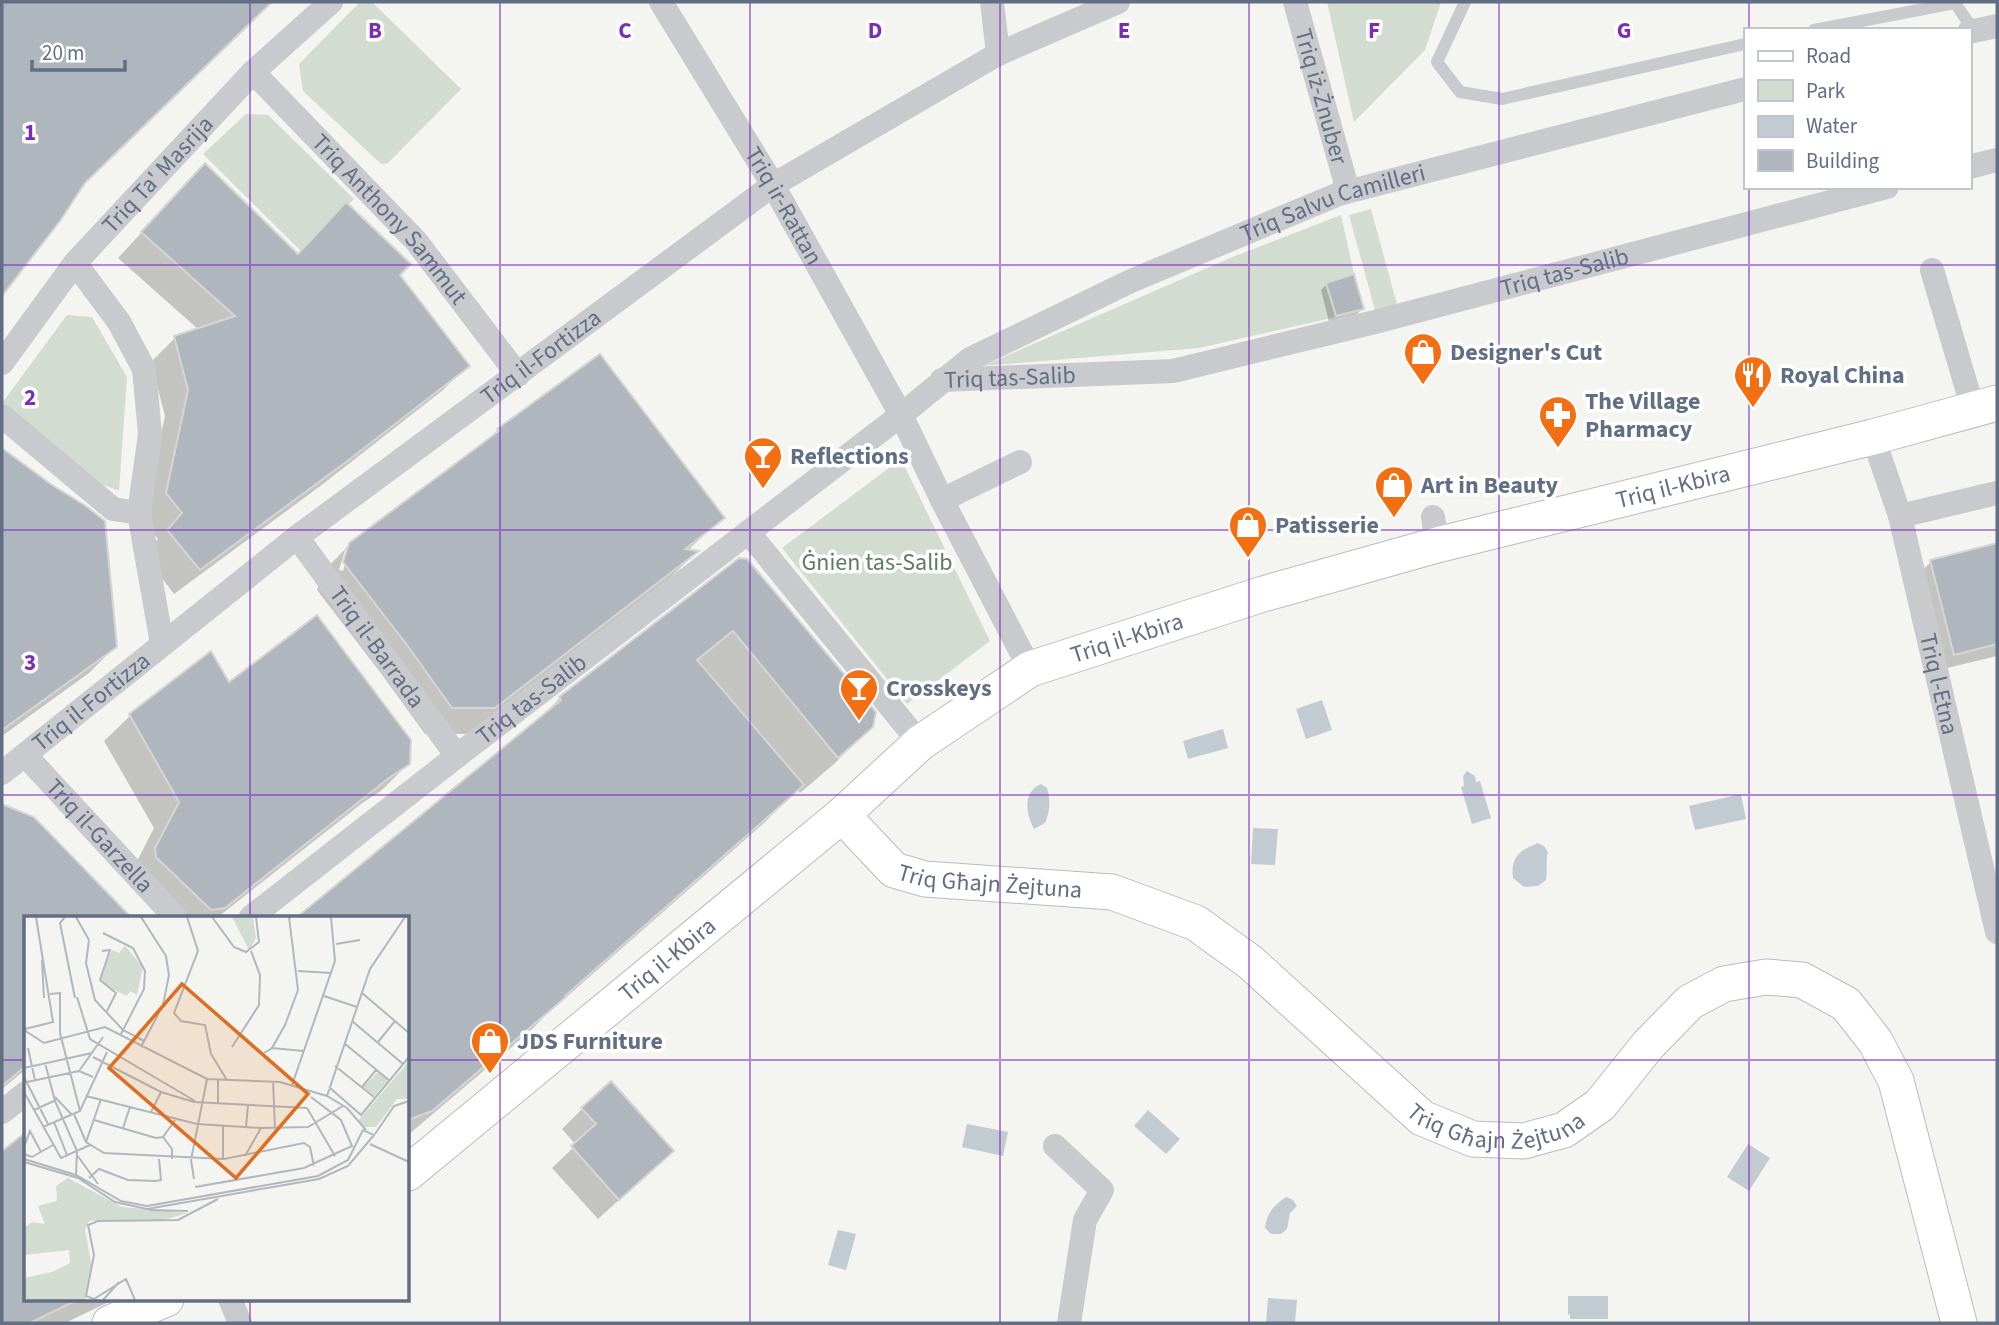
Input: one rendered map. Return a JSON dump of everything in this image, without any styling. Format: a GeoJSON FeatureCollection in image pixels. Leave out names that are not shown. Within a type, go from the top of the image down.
{"type":"FeatureCollection","features":[{"type":"Feature","properties":{"kind":"main road","name":"Triq il-Kbira"},"geometry":{"type":"LineString","coordinates":[[412,1161],[842,815],[920,743],[1030,669],[1263,594],[1435,531],[1873,437],[1985,406]]}},
{"type":"Feature","properties":{"kind":"main road","name":"Triq Għajn Żejtuna"},"geometry":{"type":"LineString","coordinates":[[842,815],[894,870],[925,879],[1112,892],[1196,923],[1250,962],[1422,1118],[1473,1139],[1524,1141],[1564,1130],[1600,1105],[1648,1045],[1690,1002],[1724,984],[1766,978],[1802,980],[1846,1004],[1875,1041],[1896,1081],[1959,1323]]}},
{"type":"Feature","properties":{"kind":"main road"},"geometry":{"type":"LineString","coordinates":[[110,1323],[164,1300]]}},
{"type":"Feature","properties":{"kind":"street","name":"Triq Ta' Masrija"},"geometry":{"type":"LineString","coordinates":[[2,363],[75,263],[253,72],[331,2]]}},
{"type":"Feature","properties":{"kind":"street","name":"Triq ir-Rattan"},"geometry":{"type":"LineString","coordinates":[[661,2],[773,185],[901,415],[1030,669]]}},
{"type":"Feature","properties":{"kind":"street"},"geometry":{"type":"LineString","coordinates":[[992,2],[998,54]]}},
{"type":"Feature","properties":{"kind":"street","name":"Triq il-Fortizza"},"geometry":{"type":"LineString","coordinates":[[2,773],[297,537],[773,185],[998,54],[1118,2]]}},
{"type":"Feature","properties":{"kind":"street","name":"Triq iż-Żnuber"},"geometry":{"type":"LineString","coordinates":[[1295,2],[1348,191]]}},
{"type":"Feature","properties":{"kind":"street","name":"Triq Anthony Sammut"},"geometry":{"type":"LineString","coordinates":[[253,72],[415,241],[518,375]]}},
{"type":"Feature","properties":{"kind":"street","name":"Triq Salvu Camilleri"},"geometry":{"type":"LineString","coordinates":[[942,380],[970,359],[1131,281],[1348,191],[1744,89]]}},
{"type":"Feature","properties":{"kind":"street"},"geometry":{"type":"LineString","coordinates":[[1971,166],[1997,160]]}},
{"type":"Feature","properties":{"kind":"street","name":"Triq tas-Salib"},"geometry":{"type":"LineString","coordinates":[[252,916],[901,415],[942,380],[1173,371],[1406,314],[1879,189]]}},
{"type":"Feature","properties":{"kind":"street"},"geometry":{"type":"LineString","coordinates":[[75,263],[119,322],[144,369],[150,434],[139,513],[162,644]]}},
{"type":"Feature","properties":{"kind":"street"},"geometry":{"type":"LineString","coordinates":[[1931,270],[1985,406]]}},
{"type":"Feature","properties":{"kind":"street"},"geometry":{"type":"LineString","coordinates":[[2,416],[114,509],[139,513]]}},
{"type":"Feature","properties":{"kind":"street","name":"Triq l-Etna"},"geometry":{"type":"LineString","coordinates":[[1873,437],[1900,516],[1997,932]]}},
{"type":"Feature","properties":{"kind":"street"},"geometry":{"type":"LineString","coordinates":[[942,500],[1020,462]]}},
{"type":"Feature","properties":{"kind":"street"},"geometry":{"type":"LineString","coordinates":[[1900,516],[1997,493]]}},
{"type":"Feature","properties":{"kind":"street"},"geometry":{"type":"LineString","coordinates":[[748,532],[920,743]]}},
{"type":"Feature","properties":{"kind":"street","name":"Triq il-Barrada"},"geometry":{"type":"LineString","coordinates":[[297,537],[457,756]]}},
{"type":"Feature","properties":{"kind":"street","name":"Triq il-Garzella"},"geometry":{"type":"LineString","coordinates":[[25,755],[174,916]]}},
{"type":"Feature","properties":{"kind":"street"},"geometry":{"type":"LineString","coordinates":[[2,1112],[24,1095]]}},
{"type":"Feature","properties":{"kind":"street"},"geometry":{"type":"LineString","coordinates":[[1055,1146],[1102,1190],[1085,1220],[1069,1323]]}},
{"type":"Feature","properties":{"kind":"street"},"geometry":{"type":"LineString","coordinates":[[230,1300],[240,1323]]}},
{"type":"Feature","properties":{"kind":"lane"},"geometry":{"type":"LineString","coordinates":[[1465,2],[1437,62],[1460,92],[1502,99],[1744,44]]}},
{"type":"Feature","properties":{"kind":"lane"},"geometry":{"type":"LineString","coordinates":[[1824,28],[1954,2],[1980,30]]}},
{"type":"Feature","properties":{"kind":"green space"},"geometry":{"type":"Polygon","coordinates":[[[360,2],[372,2],[461,89],[388,163],[381,164],[303,91],[299,64],[360,2]]]}},
{"type":"Feature","properties":{"kind":"green space"},"geometry":{"type":"Polygon","coordinates":[[[1327,2],[1441,2],[1425,50],[1354,122],[1327,2]]]}},
{"type":"Feature","properties":{"kind":"green space"},"geometry":{"type":"Polygon","coordinates":[[[246,114],[268,115],[354,199],[301,251],[203,154],[246,114]]]}},
{"type":"Feature","properties":{"kind":"green space"},"geometry":{"type":"Polygon","coordinates":[[[1371,209],[1398,308],[1376,314],[1349,215],[1371,209]]]}},
{"type":"Feature","properties":{"kind":"green space"},"geometry":{"type":"Polygon","coordinates":[[[1341,215],[1354,274],[1326,283],[1336,317],[1199,348],[983,366],[1230,258],[1341,215]]]}},
{"type":"Feature","properties":{"kind":"green space"},"geometry":{"type":"Polygon","coordinates":[[[67,315],[92,317],[127,377],[119,491],[83,477],[2,412],[2,403],[67,315]]]}},
{"type":"Feature","properties":{"kind":"green space","name":"Ġnien tas-Salib"},"geometry":{"type":"Polygon","coordinates":[[[901,459],[990,641],[907,704],[782,548],[901,459]]]}},
{"type":"Feature","properties":{"kind":"water"},"geometry":{"type":"Polygon","coordinates":[[[1322,700],[1332,730],[1306,739],[1296,709],[1322,700]]]}},
{"type":"Feature","properties":{"kind":"water"},"geometry":{"type":"Polygon","coordinates":[[[1223,729],[1228,748],[1188,759],[1183,741],[1223,729]]]}},
{"type":"Feature","properties":{"kind":"water"},"geometry":{"type":"Polygon","coordinates":[[[1467,771],[1475,776],[1476,782],[1480,781],[1491,818],[1472,824],[1461,787],[1464,786],[1463,776],[1467,771]]]}},
{"type":"Feature","properties":{"kind":"water"},"geometry":{"type":"Polygon","coordinates":[[[1041,784],[1047,788],[1049,810],[1045,823],[1034,829],[1027,804],[1031,792],[1041,784]]]}},
{"type":"Feature","properties":{"kind":"water"},"geometry":{"type":"Polygon","coordinates":[[[1741,794],[1746,819],[1695,830],[1689,806],[1741,794]]]}},
{"type":"Feature","properties":{"kind":"water"},"geometry":{"type":"Polygon","coordinates":[[[1253,828],[1278,829],[1275,865],[1251,864],[1253,828]]]}},
{"type":"Feature","properties":{"kind":"water"},"geometry":{"type":"Polygon","coordinates":[[[1538,843],[1545,847],[1548,853],[1546,880],[1538,886],[1524,887],[1513,878],[1513,864],[1522,851],[1538,843]]]}},
{"type":"Feature","properties":{"kind":"water"},"geometry":{"type":"Polygon","coordinates":[[[1148,1110],[1180,1139],[1166,1154],[1134,1126],[1148,1110]]]}},
{"type":"Feature","properties":{"kind":"water"},"geometry":{"type":"Polygon","coordinates":[[[967,1124],[1008,1132],[1003,1156],[962,1147],[967,1124]]]}},
{"type":"Feature","properties":{"kind":"water"},"geometry":{"type":"Polygon","coordinates":[[[1748,1144],[1770,1158],[1749,1191],[1727,1177],[1748,1144]]]}},
{"type":"Feature","properties":{"kind":"water"},"geometry":{"type":"Polygon","coordinates":[[[1286,1197],[1293,1200],[1297,1206],[1290,1213],[1287,1229],[1281,1234],[1271,1234],[1265,1228],[1267,1218],[1274,1207],[1286,1197]]]}},
{"type":"Feature","properties":{"kind":"water"},"geometry":{"type":"Polygon","coordinates":[[[838,1230],[856,1234],[846,1270],[828,1265],[838,1230]]]}},
{"type":"Feature","properties":{"kind":"water"},"geometry":{"type":"Polygon","coordinates":[[[1568,1296],[1608,1296],[1608,1319],[1570,1319],[1568,1296]]]}},
{"type":"Feature","properties":{"kind":"water"},"geometry":{"type":"Polygon","coordinates":[[[1268,1298],[1297,1300],[1295,1323],[1266,1323],[1268,1298]]]}},
{"type":"Feature","properties":{"kind":"building"},"geometry":{"type":"Polygon","coordinates":[[[2,2],[272,2],[85,183],[60,221],[2,296],[2,2]]]}},
{"type":"Feature","properties":{"kind":"building"},"geometry":{"type":"Polygon","coordinates":[[[205,163],[298,254],[346,202],[411,264],[400,275],[470,366],[200,570],[167,530],[182,513],[166,493],[188,390],[174,336],[235,316],[141,232],[205,163]]]}},
{"type":"Feature","properties":{"kind":"building"},"geometry":{"type":"Polygon","coordinates":[[[1354,274],[1364,309],[1336,316],[1326,283],[1354,274]]]}},
{"type":"Feature","properties":{"kind":"building"},"geometry":{"type":"Polygon","coordinates":[[[600,354],[725,518],[685,549],[699,551],[495,708],[452,708],[343,562],[349,543],[600,354]]]}},
{"type":"Feature","properties":{"kind":"building"},"geometry":{"type":"Polygon","coordinates":[[[2,448],[105,521],[117,647],[2,730],[2,448]]]}},
{"type":"Feature","properties":{"kind":"building"},"geometry":{"type":"Polygon","coordinates":[[[1997,543],[1997,644],[1954,655],[1930,560],[1997,543]]]}},
{"type":"Feature","properties":{"kind":"building"},"geometry":{"type":"Polygon","coordinates":[[[739,558],[747,559],[876,712],[873,727],[838,758],[733,631],[697,660],[804,785],[566,997],[432,1111],[410,1119],[410,916],[298,916],[561,700],[559,697],[739,558]]]}},
{"type":"Feature","properties":{"kind":"building"},"geometry":{"type":"Polygon","coordinates":[[[317,615],[411,740],[410,764],[225,908],[211,910],[156,857],[155,848],[179,802],[129,714],[211,651],[229,682],[317,615]]]}},
{"type":"Feature","properties":{"kind":"building"},"geometry":{"type":"Polygon","coordinates":[[[2,804],[34,817],[130,916],[24,916],[24,1068],[2,1086],[2,804]]]}},
{"type":"Feature","properties":{"kind":"building"},"geometry":{"type":"Polygon","coordinates":[[[611,1081],[674,1151],[619,1200],[571,1146],[596,1124],[581,1108],[611,1081]]]}},
{"type":"Feature","properties":{"kind":"building"},"geometry":{"type":"Polygon","coordinates":[[[24,1134],[24,1300],[77,1300],[30,1323],[2,1323],[2,1151],[24,1134]]]}},
{"type":"Feature","properties":{"kind":"place","name":"Designer's Cut"},"geometry":{"type":"Point","coordinates":[1423,386]}},
{"type":"Feature","properties":{"kind":"place","name":"Royal China"},"geometry":{"type":"Point","coordinates":[1753,409]}},
{"type":"Feature","properties":{"kind":"place","name":"The Village Pharmacy"},"geometry":{"type":"Point","coordinates":[1558,449]}},
{"type":"Feature","properties":{"kind":"place","name":"Reflections"},"geometry":{"type":"Point","coordinates":[763,490]}},
{"type":"Feature","properties":{"kind":"place","name":"Art in Beauty"},"geometry":{"type":"Point","coordinates":[1394,519]}},
{"type":"Feature","properties":{"kind":"place","name":"Patisserie"},"geometry":{"type":"Point","coordinates":[1248,559]}},
{"type":"Feature","properties":{"kind":"place","name":"Crosskeys"},"geometry":{"type":"Point","coordinates":[859,722]}},
{"type":"Feature","properties":{"kind":"place","name":"JDS Furniture"},"geometry":{"type":"Point","coordinates":[490,1075]}}]}
